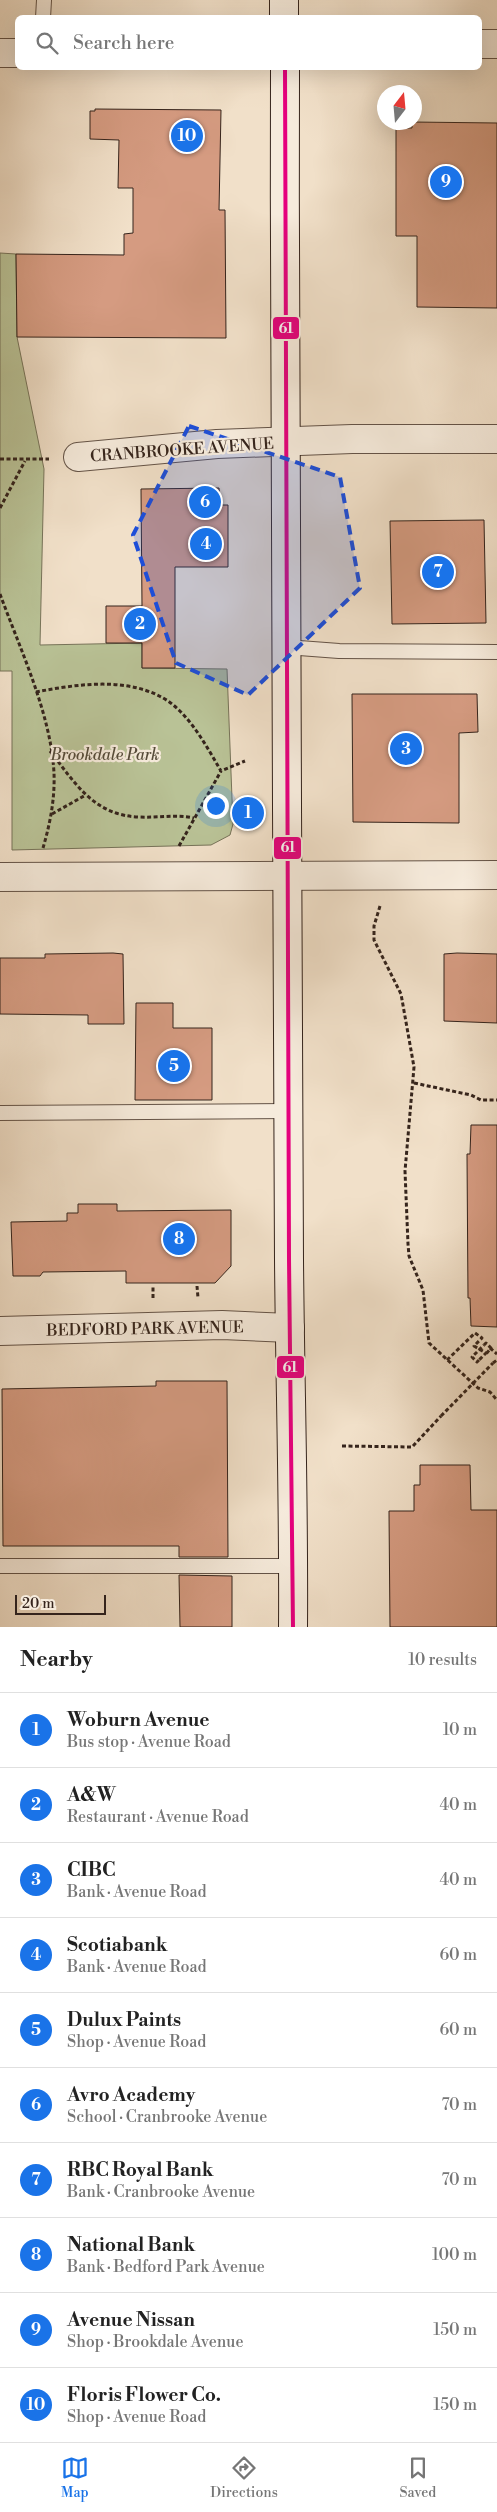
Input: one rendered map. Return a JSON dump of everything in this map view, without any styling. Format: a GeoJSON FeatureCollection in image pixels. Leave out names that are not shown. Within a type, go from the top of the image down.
{"type":"FeatureCollection","features":[{"type":"Feature","properties":{"kind":"main road"},"geometry":{"type":"LineString","coordinates":[[284,0],[284,15]]}},
{"type":"Feature","properties":{"kind":"main road"},"geometry":{"type":"LineString","coordinates":[[482,44],[497,44]]}},
{"type":"Feature","properties":{"kind":"main road"},"geometry":{"type":"LineString","coordinates":[[0,53],[15,53]]}},
{"type":"Feature","properties":{"kind":"main road"},"geometry":{"type":"LineString","coordinates":[[285,70],[284,441],[294,1627]]}},
{"type":"Feature","properties":{"kind":"main road","name":"CRANBROOKE AVENUE"},"geometry":{"type":"LineString","coordinates":[[78,457],[217,444],[284,441],[497,439]]}},
{"type":"Feature","properties":{"kind":"main road"},"geometry":{"type":"LineString","coordinates":[[0,877],[497,875]]}},
{"type":"Feature","properties":{"kind":"main road","name":"BEDFORD PARK AVENUE"},"geometry":{"type":"LineString","coordinates":[[0,1331],[222,1326],[290,1328]]}},
{"type":"Feature","properties":{"kind":"lane"},"geometry":{"type":"LineString","coordinates":[[43,15],[44,0]]}},
{"type":"Feature","properties":{"kind":"lane"},"geometry":{"type":"LineString","coordinates":[[286,647],[339,651],[497,652]]}},
{"type":"Feature","properties":{"kind":"lane"},"geometry":{"type":"LineString","coordinates":[[0,1113],[290,1111]]}},
{"type":"Feature","properties":{"kind":"lane"},"geometry":{"type":"LineString","coordinates":[[0,1566],[294,1566]]}},
{"type":"Feature","properties":{"kind":"path"},"geometry":{"type":"LineString","coordinates":[[0,459],[25,461],[78,457]]}},
{"type":"Feature","properties":{"kind":"path"},"geometry":{"type":"LineString","coordinates":[[0,508],[25,461]]}},
{"type":"Feature","properties":{"kind":"path"},"geometry":{"type":"LineString","coordinates":[[0,594],[36,692],[54,772],[52,814],[42,853],[44,877]]}},
{"type":"Feature","properties":{"kind":"path"},"geometry":{"type":"LineString","coordinates":[[36,692],[68,686],[107,684],[156,695],[169,702],[185,718],[204,742],[222,771]]}},
{"type":"Feature","properties":{"kind":"path"},"geometry":{"type":"LineString","coordinates":[[50,750],[84,796],[101,807],[134,817],[158,818],[178,815],[194,818]]}},
{"type":"Feature","properties":{"kind":"path"},"geometry":{"type":"LineString","coordinates":[[175,876],[179,846],[222,771],[245,761]]}},
{"type":"Feature","properties":{"kind":"path"},"geometry":{"type":"LineString","coordinates":[[52,814],[84,796]]}},
{"type":"Feature","properties":{"kind":"path"},"geometry":{"type":"LineString","coordinates":[[380,906],[374,926],[374,940],[401,994],[414,1066],[405,1171],[408,1244],[409,1256],[423,1290],[429,1343],[478,1388],[490,1392],[497,1400]]}},
{"type":"Feature","properties":{"kind":"path"},"geometry":{"type":"LineString","coordinates":[[414,1083],[470,1095],[480,1100],[497,1100]]}},
{"type":"Feature","properties":{"kind":"path"},"geometry":{"type":"LineString","coordinates":[[447,1360],[476,1333],[482,1338],[474,1346],[486,1353],[479,1360]]}},
{"type":"Feature","properties":{"kind":"path"},"geometry":{"type":"LineString","coordinates":[[479,1360],[478,1362],[472,1357],[485,1344]]}},
{"type":"Feature","properties":{"kind":"path"},"geometry":{"type":"LineString","coordinates":[[479,1360],[491,1348],[485,1344]]}},
{"type":"Feature","properties":{"kind":"path"},"geometry":{"type":"LineString","coordinates":[[485,1344],[497,1354]]}},
{"type":"Feature","properties":{"kind":"path"},"geometry":{"type":"LineString","coordinates":[[342,1446],[412,1447],[426,1430],[497,1360]]}},
{"type":"Feature","properties":{"kind":"highlighted area"},"geometry":{"type":"Polygon","coordinates":[[[189,426],[340,477],[360,588],[248,695],[176,663],[133,535],[189,426]]]}},
{"type":"Feature","properties":{"kind":"green space","name":"Brookdale Park"},"geometry":{"type":"Polygon","coordinates":[[[0,253],[16,254],[17,337],[44,469],[40,645],[142,643],[142,668],[227,669],[233,824],[230,835],[211,845],[12,850],[12,671],[0,671],[0,253]]]}},
{"type":"Feature","properties":{"kind":"building"},"geometry":{"type":"Polygon","coordinates":[[[95,109],[221,110],[219,210],[225,210],[226,338],[17,337],[16,254],[124,255],[124,234],[133,233],[133,188],[118,188],[119,140],[90,139],[90,111],[95,111],[95,109]]]}},
{"type":"Feature","properties":{"kind":"building"},"geometry":{"type":"Polygon","coordinates":[[[422,122],[497,123],[497,308],[417,307],[417,236],[396,236],[396,130],[422,130],[422,122]]]}},
{"type":"Feature","properties":{"kind":"building"},"geometry":{"type":"Polygon","coordinates":[[[219,488],[220,505],[228,505],[228,567],[175,567],[175,668],[142,668],[142,643],[106,643],[106,606],[142,606],[141,489],[219,488]]]}},
{"type":"Feature","properties":{"kind":"building"},"geometry":{"type":"Polygon","coordinates":[[[484,520],[486,623],[392,624],[390,521],[484,520]]]}},
{"type":"Feature","properties":{"kind":"building"},"geometry":{"type":"Polygon","coordinates":[[[352,694],[477,694],[478,732],[459,733],[459,823],[353,822],[352,694]]]}},
{"type":"Feature","properties":{"kind":"building"},"geometry":{"type":"Polygon","coordinates":[[[45,954],[123,954],[124,1024],[88,1024],[88,1015],[0,1014],[0,958],[45,958],[45,954]]]}},
{"type":"Feature","properties":{"kind":"building"},"geometry":{"type":"Polygon","coordinates":[[[444,954],[497,954],[497,1023],[444,1021],[444,954]]]}},
{"type":"Feature","properties":{"kind":"building"},"geometry":{"type":"Polygon","coordinates":[[[136,1003],[173,1003],[173,1028],[212,1028],[212,1100],[135,1100],[136,1003]]]}},
{"type":"Feature","properties":{"kind":"building"},"geometry":{"type":"Polygon","coordinates":[[[471,1125],[497,1125],[497,1327],[471,1326],[470,1298],[468,1298],[467,1154],[470,1154],[471,1125]]]}},
{"type":"Feature","properties":{"kind":"building"},"geometry":{"type":"Polygon","coordinates":[[[78,1204],[117,1204],[117,1211],[231,1210],[231,1266],[215,1283],[126,1283],[126,1271],[43,1272],[40,1276],[13,1276],[11,1222],[67,1221],[67,1213],[78,1213],[78,1204]]]}},
{"type":"Feature","properties":{"kind":"building"},"geometry":{"type":"Polygon","coordinates":[[[156,1381],[227,1381],[228,1557],[179,1557],[179,1546],[3,1546],[2,1389],[156,1386],[156,1381]]]}},
{"type":"Feature","properties":{"kind":"building"},"geometry":{"type":"Polygon","coordinates":[[[420,1465],[470,1465],[471,1510],[497,1510],[497,1627],[390,1627],[389,1511],[414,1511],[414,1485],[420,1485],[420,1465]]]}},
{"type":"Feature","properties":{"kind":"building"},"geometry":{"type":"Polygon","coordinates":[[[179,1575],[232,1576],[232,1627],[180,1627],[179,1575]]]}},
{"type":"Feature","properties":{"kind":"transit line","name":"61"},"geometry":{"type":"LineString","coordinates":[[285,70],[289,1259],[293,1627]]}},
{"type":"Feature","properties":{"kind":"place","name":"Floris Flower Co."},"geometry":{"type":"Point","coordinates":[187,136]}},
{"type":"Feature","properties":{"kind":"place","name":"Avenue Nissan"},"geometry":{"type":"Point","coordinates":[446,182]}},
{"type":"Feature","properties":{"kind":"place","name":"Avro Academy"},"geometry":{"type":"Point","coordinates":[205,502]}},
{"type":"Feature","properties":{"kind":"place","name":"Scotiabank"},"geometry":{"type":"Point","coordinates":[206,544]}},
{"type":"Feature","properties":{"kind":"place","name":"RBC Royal Bank"},"geometry":{"type":"Point","coordinates":[438,572]}},
{"type":"Feature","properties":{"kind":"place","name":"A&W"},"geometry":{"type":"Point","coordinates":[140,624]}},
{"type":"Feature","properties":{"kind":"place","name":"CIBC"},"geometry":{"type":"Point","coordinates":[406,749]}},
{"type":"Feature","properties":{"kind":"place","name":"Woburn Avenue"},"geometry":{"type":"Point","coordinates":[248,813]}},
{"type":"Feature","properties":{"kind":"place","name":"Dulux Paints"},"geometry":{"type":"Point","coordinates":[174,1066]}},
{"type":"Feature","properties":{"kind":"place","name":"National Bank"},"geometry":{"type":"Point","coordinates":[179,1239]}}]}
